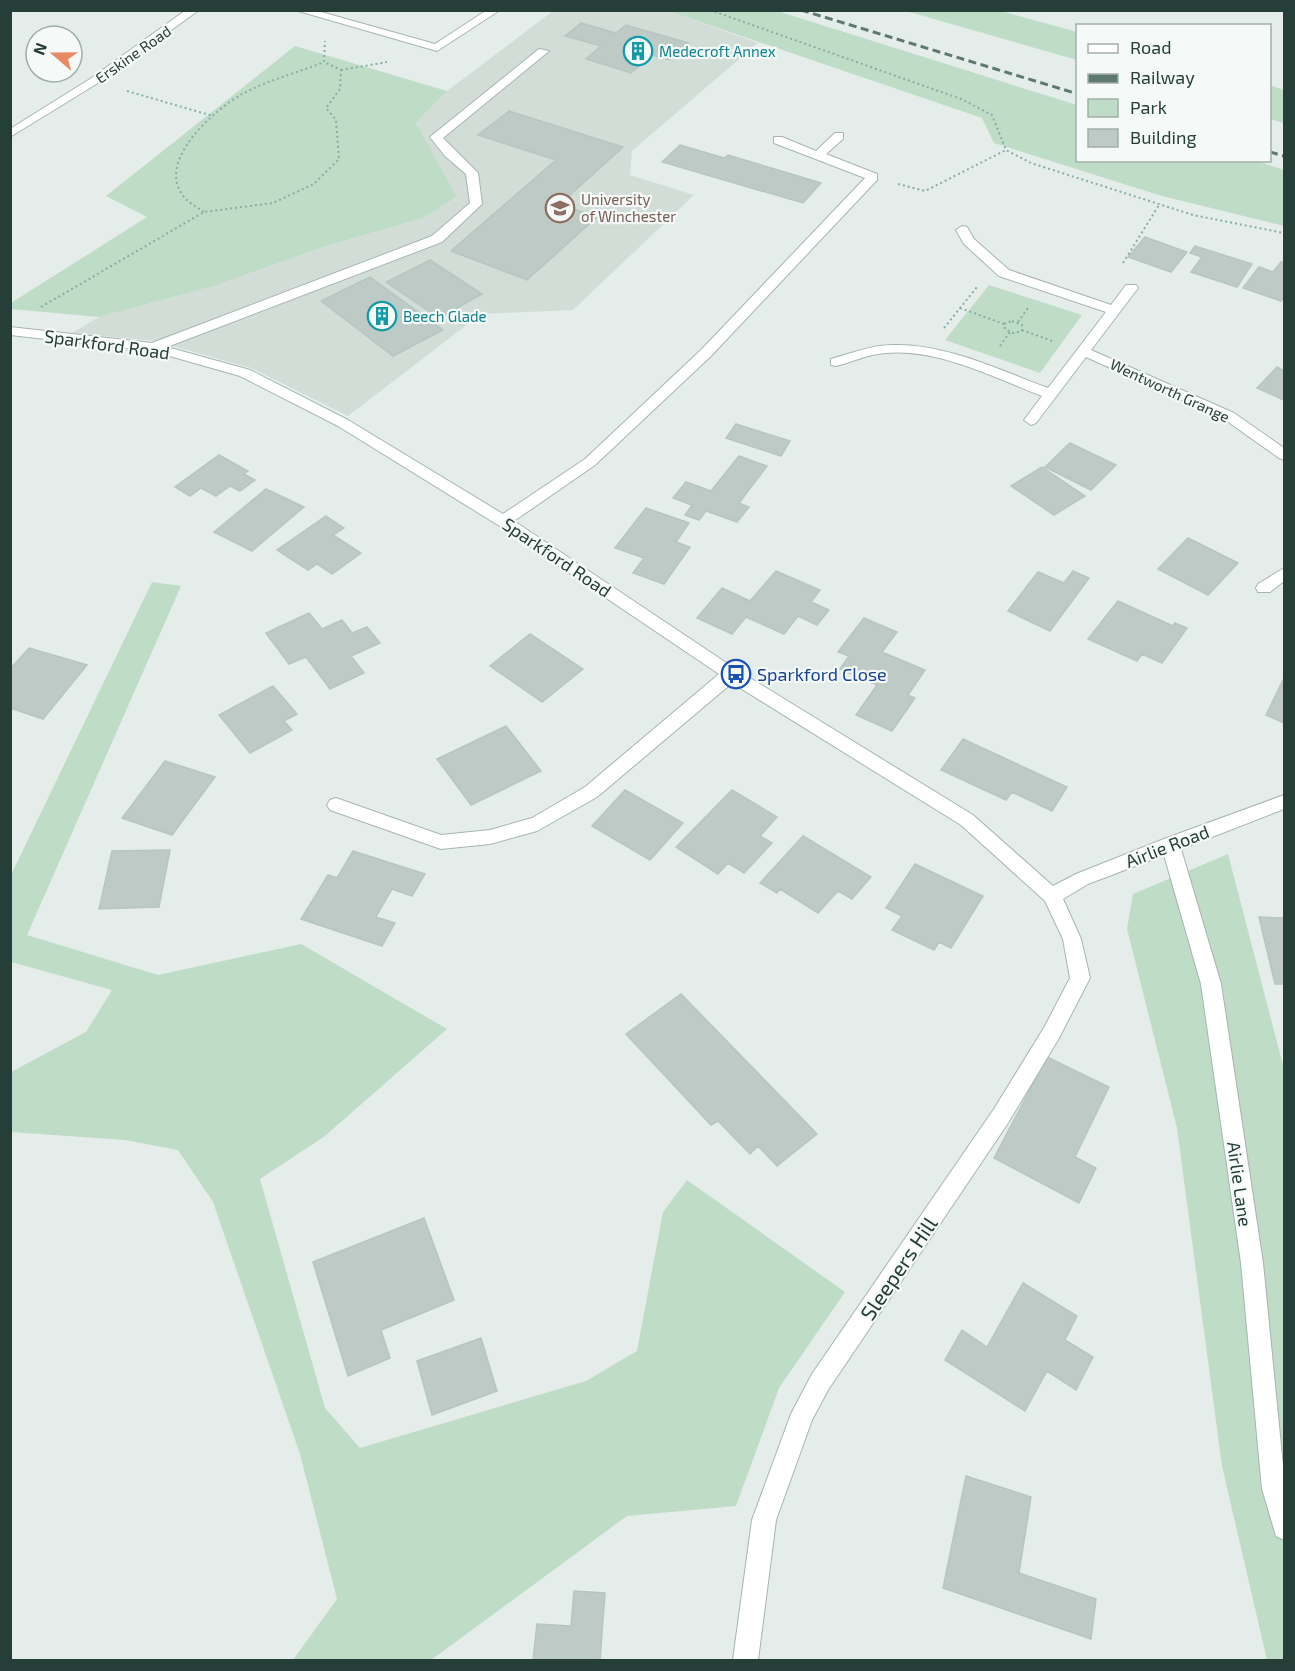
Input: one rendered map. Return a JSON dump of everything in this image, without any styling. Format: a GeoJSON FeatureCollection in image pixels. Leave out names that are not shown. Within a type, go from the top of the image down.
{"type":"FeatureCollection","features":[{"type":"Feature","properties":{"kind":"street","name":"Erskine Road"},"geometry":{"type":"LineString","coordinates":[[10,134],[94,81],[194,10]]}},
{"type":"Feature","properties":{"kind":"street"},"geometry":{"type":"LineString","coordinates":[[300,10],[437,48],[495,10]]}},
{"type":"Feature","properties":{"kind":"street"},"geometry":{"type":"LineString","coordinates":[[153,346],[437,239],[476,204],[472,173],[449,153],[436,136],[543,51]]}},
{"type":"Feature","properties":{"kind":"street"},"geometry":{"type":"LineString","coordinates":[[818,155],[839,136]]}},
{"type":"Feature","properties":{"kind":"street"},"geometry":{"type":"LineString","coordinates":[[503,520],[590,462],[706,353],[873,177],[778,140]]}},
{"type":"Feature","properties":{"kind":"street"},"geometry":{"type":"LineString","coordinates":[[962,230],[969,241],[1000,270],[1113,310]]}},
{"type":"Feature","properties":{"kind":"street"},"geometry":{"type":"LineString","coordinates":[[1031,420],[1131,288]]}},
{"type":"Feature","properties":{"kind":"street","name":"Sparkford Road"},"geometry":{"type":"LineString","coordinates":[[10,331],[153,346],[245,374],[343,423],[503,520],[731,674],[967,820],[1052,896]]}},
{"type":"Feature","properties":{"kind":"street"},"geometry":{"type":"LineString","coordinates":[[836,362],[873,351],[931,353],[1050,394]]}},
{"type":"Feature","properties":{"kind":"street","name":"Wentworth Grange"},"geometry":{"type":"LineString","coordinates":[[1083,351],[1229,416],[1284,455]]}},
{"type":"Feature","properties":{"kind":"street"},"geometry":{"type":"LineString","coordinates":[[1264,588],[1284,573]]}},
{"type":"Feature","properties":{"kind":"street"},"geometry":{"type":"LineString","coordinates":[[336,805],[441,842],[490,837],[537,824],[591,792],[731,674]]}},
{"type":"Feature","properties":{"kind":"street","name":"Airlie Road"},"geometry":{"type":"LineString","coordinates":[[1052,896],[1082,879],[1284,802]]}},
{"type":"Feature","properties":{"kind":"street","name":"Airlie Lane"},"geometry":{"type":"LineString","coordinates":[[1170,844],[1211,984],[1252,1263],[1274,1489],[1284,1528]]}},
{"type":"Feature","properties":{"kind":"street","name":"Sleepers Hill"},"geometry":{"type":"LineString","coordinates":[[745,1660],[764,1520],[802,1414],[820,1382],[1001,1116],[1052,1032],[1080,978],[1072,939],[1052,896]]}},
{"type":"Feature","properties":{"kind":"path"},"geometry":{"type":"LineString","coordinates":[[710,10],[962,99],[992,115],[1006,150],[1031,163],[1159,205],[1226,223],[1284,233]]}},
{"type":"Feature","properties":{"kind":"path"},"geometry":{"type":"LineString","coordinates":[[324,62],[325,39],[339,21]]}},
{"type":"Feature","properties":{"kind":"path"},"geometry":{"type":"LineString","coordinates":[[39,308],[204,212],[273,203],[314,184],[339,159],[336,120],[326,108],[340,89],[341,70],[324,62],[254,88],[213,116],[191,137],[181,154],[177,182],[183,198],[204,212]]}},
{"type":"Feature","properties":{"kind":"path"},"geometry":{"type":"LineString","coordinates":[[94,81],[213,116]]}},
{"type":"Feature","properties":{"kind":"path"},"geometry":{"type":"LineString","coordinates":[[873,177],[925,191],[1006,150]]}},
{"type":"Feature","properties":{"kind":"path"},"geometry":{"type":"LineString","coordinates":[[1131,288],[1115,275],[1159,205]]}},
{"type":"Feature","properties":{"kind":"path"},"geometry":{"type":"LineString","coordinates":[[931,353],[960,308],[1000,270]]}},
{"type":"Feature","properties":{"kind":"path"},"geometry":{"type":"LineString","coordinates":[[960,308],[1004,324],[1015,321],[1022,325],[1023,329],[1010,332],[1004,324]]}},
{"type":"Feature","properties":{"kind":"shaded area","name":"University of Winchester"},"geometry":{"type":"Polygon","coordinates":[[[553,11],[668,11],[758,43],[632,151],[630,175],[694,195],[573,310],[481,314],[348,416],[251,368],[155,341],[72,333],[99,317],[214,286],[326,246],[423,218],[456,198],[416,123],[447,91],[553,11]]]}},
{"type":"Feature","properties":{"kind":"green space"},"geometry":{"type":"Polygon","coordinates":[[[668,11],[777,11],[1076,105],[1076,162],[1259,162],[1284,170],[1284,226],[1162,196],[994,143],[982,118],[668,11]]]}},
{"type":"Feature","properties":{"kind":"green space"},"geometry":{"type":"Polygon","coordinates":[[[906,11],[1001,11],[1076,32],[1076,60],[906,11]]]}},
{"type":"Feature","properties":{"kind":"green space"},"geometry":{"type":"Polygon","coordinates":[[[295,46],[447,91],[416,123],[457,197],[423,218],[326,246],[214,286],[99,317],[11,309],[11,303],[147,217],[106,196],[295,46]]]}},
{"type":"Feature","properties":{"kind":"green space"},"geometry":{"type":"Polygon","coordinates":[[[1271,85],[1284,90],[1284,123],[1271,119],[1271,85]]]}},
{"type":"Feature","properties":{"kind":"green space"},"geometry":{"type":"Polygon","coordinates":[[[989,285],[1082,315],[1040,373],[945,340],[989,285]]]}},
{"type":"Feature","properties":{"kind":"green space"},"geometry":{"type":"Polygon","coordinates":[[[152,582],[181,586],[27,935],[158,975],[301,944],[447,1029],[325,1136],[260,1179],[325,1408],[360,1448],[586,1381],[637,1351],[663,1212],[687,1180],[845,1292],[779,1388],[736,1506],[627,1516],[431,1660],[293,1660],[337,1599],[300,1454],[213,1202],[178,1150],[125,1140],[11,1132],[11,1072],[86,1032],[112,990],[11,962],[11,875],[152,582]]]}},
{"type":"Feature","properties":{"kind":"green space"},"geometry":{"type":"Polygon","coordinates":[[[1228,854],[1284,1069],[1284,1660],[1267,1660],[1222,1466],[1177,1128],[1127,929],[1133,894],[1228,854]]]}},
{"type":"Feature","properties":{"kind":"building","name":"Medecroft Annex"},"geometry":{"type":"Polygon","coordinates":[[[581,23],[616,33],[626,25],[689,43],[670,60],[652,55],[631,73],[586,59],[601,46],[565,36],[581,23]]]}},
{"type":"Feature","properties":{"kind":"building"},"geometry":{"type":"Polygon","coordinates":[[[509,111],[623,147],[560,204],[597,217],[527,280],[451,251],[556,160],[478,135],[509,111]]]}},
{"type":"Feature","properties":{"kind":"building"},"geometry":{"type":"Polygon","coordinates":[[[680,145],[724,158],[728,155],[821,183],[803,203],[662,162],[680,145]]]}},
{"type":"Feature","properties":{"kind":"building"},"geometry":{"type":"Polygon","coordinates":[[[1145,237],[1187,252],[1171,272],[1128,257],[1145,237]]]}},
{"type":"Feature","properties":{"kind":"building"},"geometry":{"type":"Polygon","coordinates":[[[1195,246],[1252,264],[1237,287],[1191,272],[1202,257],[1190,253],[1195,246]]]}},
{"type":"Feature","properties":{"kind":"building"},"geometry":{"type":"Polygon","coordinates":[[[430,260],[482,294],[439,318],[386,282],[430,260]]]}},
{"type":"Feature","properties":{"kind":"building"},"geometry":{"type":"Polygon","coordinates":[[[1281,262],[1284,263],[1284,297],[1281,301],[1243,288],[1259,267],[1273,272],[1281,262]]]}},
{"type":"Feature","properties":{"kind":"building","name":"Beech Glade"},"geometry":{"type":"Polygon","coordinates":[[[370,277],[443,330],[393,356],[321,301],[370,277]]]}},
{"type":"Feature","properties":{"kind":"building"},"geometry":{"type":"Polygon","coordinates":[[[1277,367],[1284,371],[1284,400],[1257,388],[1277,367]]]}},
{"type":"Feature","properties":{"kind":"building"},"geometry":{"type":"Polygon","coordinates":[[[736,424],[790,441],[781,456],[726,438],[736,424]]]}},
{"type":"Feature","properties":{"kind":"building"},"geometry":{"type":"Polygon","coordinates":[[[1070,443],[1116,465],[1091,490],[1045,467],[1070,443]]]}},
{"type":"Feature","properties":{"kind":"building"},"geometry":{"type":"Polygon","coordinates":[[[219,455],[248,471],[244,474],[255,480],[240,491],[230,486],[216,496],[201,488],[190,496],[175,487],[219,455]]]}},
{"type":"Feature","properties":{"kind":"building"},"geometry":{"type":"Polygon","coordinates":[[[739,456],[767,466],[739,503],[749,507],[737,522],[706,511],[699,520],[685,515],[692,505],[673,498],[686,482],[711,491],[739,456]]]}},
{"type":"Feature","properties":{"kind":"building"},"geometry":{"type":"Polygon","coordinates":[[[1042,467],[1085,496],[1054,515],[1011,486],[1042,467]]]}},
{"type":"Feature","properties":{"kind":"building"},"geometry":{"type":"Polygon","coordinates":[[[266,489],[304,507],[252,551],[214,532],[266,489]]]}},
{"type":"Feature","properties":{"kind":"building"},"geometry":{"type":"Polygon","coordinates":[[[646,508],[689,523],[676,542],[690,547],[664,584],[633,573],[644,558],[615,548],[646,508]]]}},
{"type":"Feature","properties":{"kind":"building"},"geometry":{"type":"Polygon","coordinates":[[[326,516],[344,528],[333,535],[361,553],[332,574],[317,564],[308,570],[277,550],[326,516]]]}},
{"type":"Feature","properties":{"kind":"building"},"geometry":{"type":"Polygon","coordinates":[[[1188,538],[1238,563],[1208,595],[1158,569],[1188,538]]]}},
{"type":"Feature","properties":{"kind":"building"},"geometry":{"type":"Polygon","coordinates":[[[776,571],[820,590],[811,602],[829,610],[817,625],[798,616],[784,634],[746,617],[732,634],[697,618],[722,588],[750,601],[776,571]]]}},
{"type":"Feature","properties":{"kind":"building"},"geometry":{"type":"Polygon","coordinates":[[[1073,571],[1089,578],[1050,631],[1008,611],[1038,572],[1064,583],[1073,571]]]}},
{"type":"Feature","properties":{"kind":"building"},"geometry":{"type":"Polygon","coordinates":[[[1118,601],[1173,626],[1175,623],[1187,628],[1162,663],[1142,654],[1137,661],[1088,639],[1118,601]]]}},
{"type":"Feature","properties":{"kind":"building"},"geometry":{"type":"Polygon","coordinates":[[[309,613],[322,629],[342,620],[352,633],[367,627],[380,643],[351,656],[364,673],[330,689],[306,657],[289,664],[266,633],[309,613]]]}},
{"type":"Feature","properties":{"kind":"building"},"geometry":{"type":"Polygon","coordinates":[[[864,618],[897,632],[882,652],[925,670],[908,695],[915,698],[892,731],[856,715],[877,685],[840,669],[849,656],[838,652],[864,618]]]}},
{"type":"Feature","properties":{"kind":"building"},"geometry":{"type":"Polygon","coordinates":[[[530,634],[583,669],[542,702],[490,666],[530,634]]]}},
{"type":"Feature","properties":{"kind":"building"},"geometry":{"type":"Polygon","coordinates":[[[29,648],[87,665],[43,719],[10,708],[10,669],[29,648]]]}},
{"type":"Feature","properties":{"kind":"building"},"geometry":{"type":"Polygon","coordinates":[[[1284,678],[1284,723],[1266,715],[1284,678]]]}},
{"type":"Feature","properties":{"kind":"building"},"geometry":{"type":"Polygon","coordinates":[[[273,686],[297,714],[284,721],[292,730],[250,753],[219,715],[273,686]]]}},
{"type":"Feature","properties":{"kind":"building"},"geometry":{"type":"Polygon","coordinates":[[[506,726],[541,771],[471,805],[437,759],[506,726]]]}},
{"type":"Feature","properties":{"kind":"building"},"geometry":{"type":"Polygon","coordinates":[[[963,739],[1067,787],[1052,811],[1012,792],[1006,800],[941,770],[963,739]]]}},
{"type":"Feature","properties":{"kind":"building"},"geometry":{"type":"Polygon","coordinates":[[[165,761],[215,777],[172,835],[122,818],[165,761]]]}},
{"type":"Feature","properties":{"kind":"building"},"geometry":{"type":"Polygon","coordinates":[[[625,790],[683,823],[650,860],[592,826],[625,790]]]}},
{"type":"Feature","properties":{"kind":"building"},"geometry":{"type":"Polygon","coordinates":[[[732,790],[777,817],[760,836],[772,843],[744,873],[728,863],[718,874],[676,847],[732,790]]]}},
{"type":"Feature","properties":{"kind":"building"},"geometry":{"type":"Polygon","coordinates":[[[803,836],[871,877],[852,899],[838,891],[818,913],[780,889],[777,893],[760,883],[803,836]]]}},
{"type":"Feature","properties":{"kind":"building"},"geometry":{"type":"Polygon","coordinates":[[[170,850],[159,907],[99,909],[112,851],[170,850]]]}},
{"type":"Feature","properties":{"kind":"building"},"geometry":{"type":"Polygon","coordinates":[[[353,851],[425,874],[412,896],[392,889],[376,917],[395,923],[382,946],[301,919],[328,875],[337,878],[353,851]]]}},
{"type":"Feature","properties":{"kind":"building"},"geometry":{"type":"Polygon","coordinates":[[[915,864],[983,896],[951,948],[939,942],[934,950],[892,930],[902,916],[886,908],[915,864]]]}},
{"type":"Feature","properties":{"kind":"building"},"geometry":{"type":"Polygon","coordinates":[[[1259,917],[1284,918],[1284,984],[1275,984],[1259,917]]]}},
{"type":"Feature","properties":{"kind":"building"},"geometry":{"type":"Polygon","coordinates":[[[681,994],[817,1134],[777,1166],[758,1146],[750,1154],[718,1121],[711,1125],[626,1034],[681,994]]]}},
{"type":"Feature","properties":{"kind":"building"},"geometry":{"type":"Polygon","coordinates":[[[1047,1057],[1109,1087],[1075,1157],[1096,1168],[1079,1203],[994,1158],[1047,1057]]]}},
{"type":"Feature","properties":{"kind":"building"},"geometry":{"type":"Polygon","coordinates":[[[424,1218],[454,1300],[381,1330],[390,1358],[348,1376],[313,1262],[424,1218]]]}},
{"type":"Feature","properties":{"kind":"building"},"geometry":{"type":"Polygon","coordinates":[[[1023,1283],[1077,1316],[1065,1340],[1093,1357],[1076,1390],[1047,1371],[1025,1411],[945,1360],[962,1330],[987,1347],[1023,1283]]]}},
{"type":"Feature","properties":{"kind":"building"},"geometry":{"type":"Polygon","coordinates":[[[481,1338],[497,1391],[432,1415],[417,1361],[481,1338]]]}},
{"type":"Feature","properties":{"kind":"building"},"geometry":{"type":"Polygon","coordinates":[[[966,1476],[1031,1497],[1019,1573],[1096,1599],[1091,1639],[943,1588],[966,1476]]]}},
{"type":"Feature","properties":{"kind":"building"},"geometry":{"type":"Polygon","coordinates":[[[574,1591],[605,1593],[600,1660],[533,1660],[537,1624],[571,1626],[574,1591]]]}},
{"type":"Feature","properties":{"kind":"railway"},"geometry":{"type":"LineString","coordinates":[[801,10],[1076,93]]}},
{"type":"Feature","properties":{"kind":"railway"},"geometry":{"type":"LineString","coordinates":[[1271,152],[1284,156]]}},
{"type":"Feature","properties":{"kind":"place","name":"Medecroft Annex"},"geometry":{"type":"Point","coordinates":[638,51]}},
{"type":"Feature","properties":{"kind":"place","name":"University of Winchester"},"geometry":{"type":"Point","coordinates":[560,208]}},
{"type":"Feature","properties":{"kind":"place","name":"Beech Glade"},"geometry":{"type":"Point","coordinates":[382,316]}},
{"type":"Feature","properties":{"kind":"place","name":"Sparkford Close"},"geometry":{"type":"Point","coordinates":[736,674]}}]}
